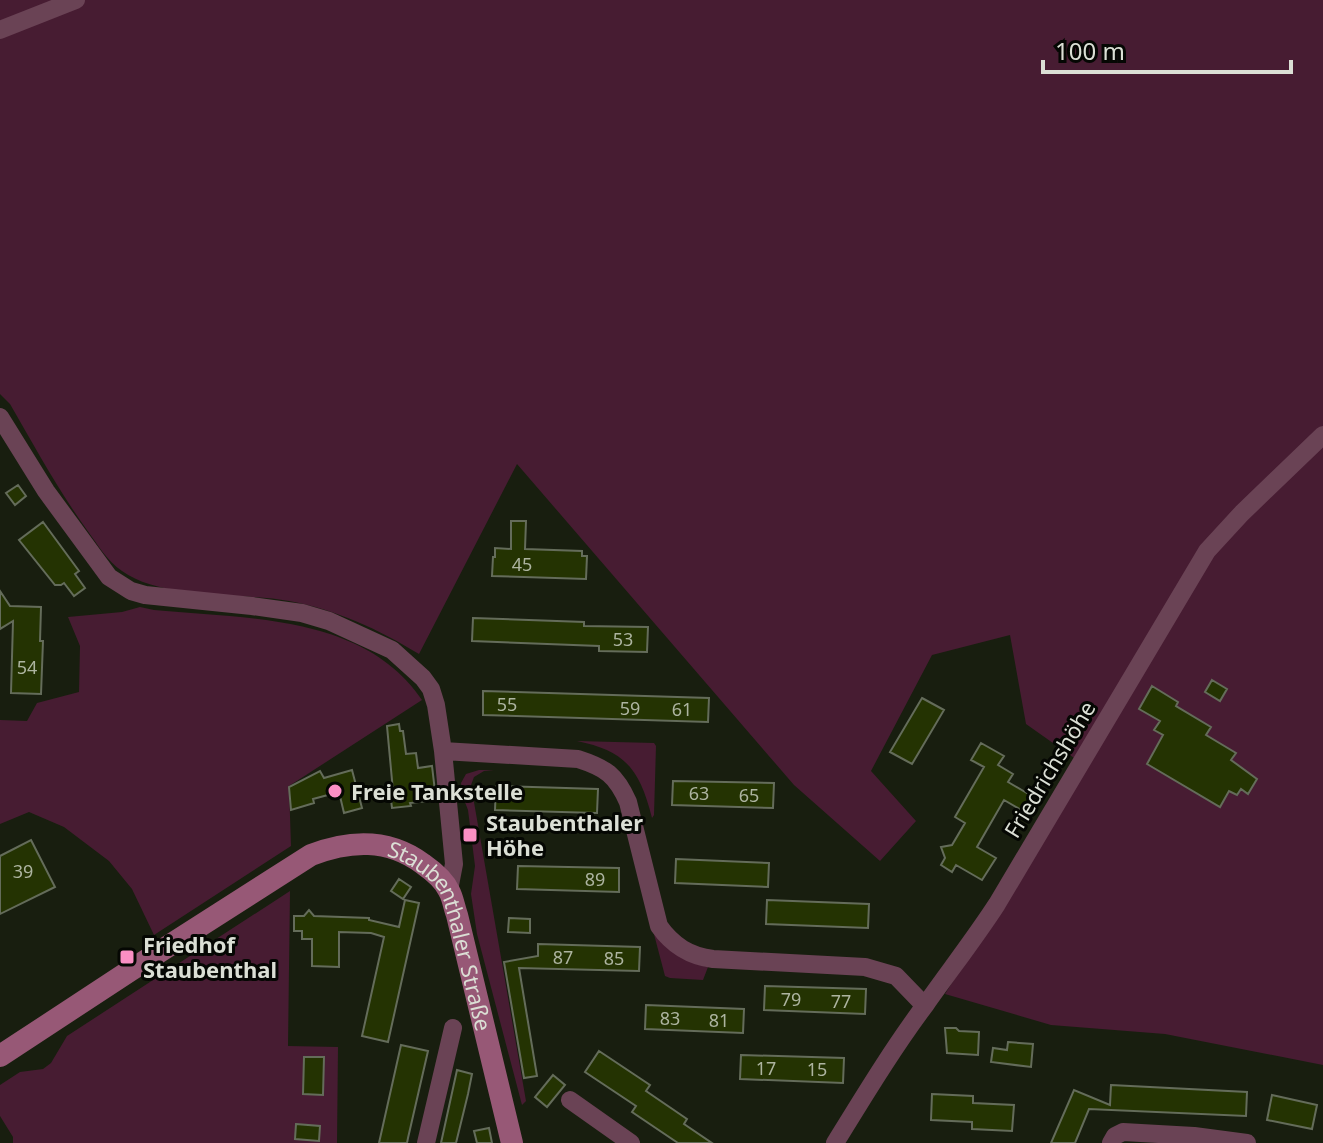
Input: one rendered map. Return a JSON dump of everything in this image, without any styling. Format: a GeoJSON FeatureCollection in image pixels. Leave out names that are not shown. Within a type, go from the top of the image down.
{"type":"FeatureCollection","features":[{"type":"Feature","properties":{"kind":"main road","name":"Staubenthaler Straße"},"geometry":{"type":"LineString","coordinates":[[0,1056],[311,855],[331,848],[364,843],[388,846],[411,855],[433,871],[449,890],[512,1143]]}},
{"type":"Feature","properties":{"kind":"street"},"geometry":{"type":"LineString","coordinates":[[0,30],[76,0]]}},
{"type":"Feature","properties":{"kind":"street"},"geometry":{"type":"LineString","coordinates":[[0,417],[46,491],[109,577],[131,591],[302,613],[341,625],[392,650],[423,678],[431,689],[436,705],[443,751],[454,864],[449,890]]}},
{"type":"Feature","properties":{"kind":"street","name":"Friedrichshöhe"},"geometry":{"type":"LineString","coordinates":[[835,1143],[924,1005],[972,943],[997,904],[1207,551],[1323,435]]}},
{"type":"Feature","properties":{"kind":"street"},"geometry":{"type":"LineString","coordinates":[[443,751],[578,759],[610,773],[621,786],[628,802],[659,926],[679,948],[713,959],[865,967],[896,976],[924,1005]]}},
{"type":"Feature","properties":{"kind":"street"},"geometry":{"type":"LineString","coordinates":[[426,1143],[453,1028]]}},
{"type":"Feature","properties":{"kind":"street"},"geometry":{"type":"LineString","coordinates":[[570,1100],[631,1143]]}},
{"type":"Feature","properties":{"kind":"street"},"geometry":{"type":"LineString","coordinates":[[1111,1143],[1115,1136],[1123,1132],[1247,1143]]}},
{"type":"Feature","properties":{"kind":"shaded area"},"geometry":{"type":"Polygon","coordinates":[[[0,0],[1323,0],[1323,1065],[1165,1034],[1051,1025],[945,994],[975,946],[1077,760],[1026,724],[1010,635],[932,655],[871,771],[916,821],[880,861],[794,785],[517,464],[419,654],[373,629],[324,610],[270,598],[202,594],[158,587],[117,567],[76,515],[10,404],[0,394],[0,0]]]}},
{"type":"Feature","properties":{"kind":"shaded area"},"geometry":{"type":"Polygon","coordinates":[[[140,607],[264,620],[336,636],[369,651],[398,672],[422,700],[289,786],[291,846],[154,935],[132,889],[109,861],[64,827],[29,812],[0,824],[0,720],[27,721],[37,703],[79,692],[80,646],[68,617],[122,612],[140,607]]]}},
{"type":"Feature","properties":{"kind":"shaded area"},"geometry":{"type":"Polygon","coordinates":[[[577,741],[654,743],[652,818],[642,787],[628,765],[608,750],[577,741]]]}},
{"type":"Feature","properties":{"kind":"shaded area"},"geometry":{"type":"Polygon","coordinates":[[[494,770],[474,777],[471,785],[526,1101],[522,1105],[477,934],[471,894],[475,866],[468,810],[461,783],[466,774],[494,770]]]}},
{"type":"Feature","properties":{"kind":"shaded area"},"geometry":{"type":"Polygon","coordinates":[[[290,891],[288,1046],[338,1047],[337,1143],[13,1143],[13,1137],[0,1116],[0,1085],[20,1072],[43,1069],[51,1063],[67,1036],[290,891]]]}},
{"type":"Feature","properties":{"kind":"shaded area"},"geometry":{"type":"Polygon","coordinates":[[[650,919],[680,956],[708,967],[703,980],[665,976],[650,919]]]}},
{"type":"Feature","properties":{"kind":"building"},"geometry":{"type":"Polygon","coordinates":[[[18,485],[26,496],[15,505],[6,493],[18,485]]]}},
{"type":"Feature","properties":{"kind":"building"},"geometry":{"type":"Polygon","coordinates":[[[511,521],[526,521],[525,549],[582,551],[582,556],[587,556],[586,579],[492,576],[495,548],[511,549],[511,521]]]}},
{"type":"Feature","properties":{"kind":"building"},"geometry":{"type":"Polygon","coordinates":[[[43,522],[79,571],[75,574],[85,588],[74,596],[64,583],[55,585],[19,540],[43,522]]]}},
{"type":"Feature","properties":{"kind":"building"},"geometry":{"type":"Polygon","coordinates":[[[0,591],[10,606],[41,607],[41,694],[11,693],[13,621],[0,629],[0,591]]]}},
{"type":"Feature","properties":{"kind":"building"},"geometry":{"type":"Polygon","coordinates":[[[473,618],[648,627],[647,652],[599,651],[599,646],[472,641],[473,618]]]}},
{"type":"Feature","properties":{"kind":"building"},"geometry":{"type":"Polygon","coordinates":[[[1212,680],[1227,689],[1220,701],[1205,692],[1212,680]]]}},
{"type":"Feature","properties":{"kind":"building"},"geometry":{"type":"Polygon","coordinates":[[[1152,686],[1178,702],[1176,706],[1211,727],[1206,735],[1236,753],[1231,760],[1257,779],[1248,794],[1241,789],[1237,795],[1229,791],[1220,807],[1147,764],[1163,735],[1154,730],[1160,721],[1139,709],[1152,686]]]}},
{"type":"Feature","properties":{"kind":"building"},"geometry":{"type":"Polygon","coordinates":[[[483,691],[709,698],[708,722],[483,715],[483,691]]]}},
{"type":"Feature","properties":{"kind":"building"},"geometry":{"type":"Polygon","coordinates":[[[922,698],[944,710],[912,764],[890,752],[922,698]]]}},
{"type":"Feature","properties":{"kind":"building"},"geometry":{"type":"Polygon","coordinates":[[[399,724],[406,754],[416,753],[418,768],[432,766],[436,800],[392,808],[387,726],[399,724]]]}},
{"type":"Feature","properties":{"kind":"building"},"geometry":{"type":"Polygon","coordinates":[[[981,743],[1004,756],[998,765],[1013,774],[1008,782],[1032,796],[1023,811],[1004,800],[977,847],[996,858],[982,880],[956,865],[952,872],[941,865],[945,858],[941,847],[952,845],[965,823],[955,817],[984,767],[971,760],[981,743]]]}},
{"type":"Feature","properties":{"kind":"building"},"geometry":{"type":"Polygon","coordinates":[[[352,770],[362,808],[344,813],[339,792],[313,799],[314,803],[291,810],[289,787],[320,771],[324,778],[352,770]]]}},
{"type":"Feature","properties":{"kind":"building"},"geometry":{"type":"Polygon","coordinates":[[[673,781],[774,783],[773,808],[672,805],[673,781]]]}},
{"type":"Feature","properties":{"kind":"building"},"geometry":{"type":"Polygon","coordinates":[[[496,786],[598,789],[597,813],[495,810],[496,786]]]}},
{"type":"Feature","properties":{"kind":"building"},"geometry":{"type":"Polygon","coordinates":[[[31,840],[55,887],[0,914],[0,856],[31,840]]]}},
{"type":"Feature","properties":{"kind":"building"},"geometry":{"type":"Polygon","coordinates":[[[676,859],[769,863],[768,887],[675,883],[676,859]]]}},
{"type":"Feature","properties":{"kind":"building"},"geometry":{"type":"Polygon","coordinates":[[[518,866],[619,868],[619,892],[517,889],[518,866]]]}},
{"type":"Feature","properties":{"kind":"building"},"geometry":{"type":"Polygon","coordinates":[[[399,879],[411,887],[403,899],[391,891],[399,879]]]}},
{"type":"Feature","properties":{"kind":"building"},"geometry":{"type":"Polygon","coordinates":[[[405,900],[419,903],[388,1042],[362,1036],[384,937],[371,933],[339,932],[339,967],[312,966],[312,939],[302,939],[302,931],[294,931],[294,916],[304,916],[309,910],[314,916],[369,918],[399,927],[405,900]]]}},
{"type":"Feature","properties":{"kind":"building"},"geometry":{"type":"Polygon","coordinates":[[[767,900],[869,904],[868,928],[766,924],[767,900]]]}},
{"type":"Feature","properties":{"kind":"building"},"geometry":{"type":"Polygon","coordinates":[[[509,918],[530,919],[530,933],[508,932],[509,918]]]}},
{"type":"Feature","properties":{"kind":"building"},"geometry":{"type":"Polygon","coordinates":[[[538,944],[640,947],[639,971],[519,968],[537,1076],[524,1078],[504,962],[538,956],[538,944]]]}},
{"type":"Feature","properties":{"kind":"building"},"geometry":{"type":"Polygon","coordinates":[[[765,986],[866,989],[865,1014],[764,1010],[765,986]]]}},
{"type":"Feature","properties":{"kind":"building"},"geometry":{"type":"Polygon","coordinates":[[[646,1005],[744,1009],[743,1033],[645,1029],[646,1005]]]}},
{"type":"Feature","properties":{"kind":"building"},"geometry":{"type":"Polygon","coordinates":[[[945,1028],[979,1032],[978,1055],[947,1053],[945,1028]]]}},
{"type":"Feature","properties":{"kind":"building"},"geometry":{"type":"Polygon","coordinates":[[[1008,1042],[1033,1044],[1031,1067],[991,1062],[993,1048],[1007,1050],[1008,1042]]]}},
{"type":"Feature","properties":{"kind":"building"},"geometry":{"type":"Polygon","coordinates":[[[401,1045],[428,1051],[407,1143],[379,1143],[401,1045]]]}},
{"type":"Feature","properties":{"kind":"building"},"geometry":{"type":"Polygon","coordinates":[[[599,1051],[650,1085],[646,1091],[687,1119],[684,1124],[712,1143],[678,1143],[632,1112],[636,1106],[585,1072],[599,1051]]]}},
{"type":"Feature","properties":{"kind":"building"},"geometry":{"type":"Polygon","coordinates":[[[741,1055],[844,1058],[843,1083],[740,1079],[741,1055]]]}},
{"type":"Feature","properties":{"kind":"building"},"geometry":{"type":"Polygon","coordinates":[[[304,1057],[324,1057],[323,1095],[303,1094],[304,1057]]]}},
{"type":"Feature","properties":{"kind":"building"},"geometry":{"type":"Polygon","coordinates":[[[457,1070],[472,1074],[468,1094],[456,1143],[441,1143],[457,1070]]]}},
{"type":"Feature","properties":{"kind":"building"},"geometry":{"type":"Polygon","coordinates":[[[553,1075],[565,1085],[547,1107],[535,1097],[553,1075]]]}},
{"type":"Feature","properties":{"kind":"building"},"geometry":{"type":"Polygon","coordinates":[[[1111,1085],[1247,1092],[1246,1116],[1089,1109],[1075,1143],[1051,1143],[1074,1090],[1110,1105],[1111,1085]]]}},
{"type":"Feature","properties":{"kind":"building"},"geometry":{"type":"Polygon","coordinates":[[[932,1094],[973,1096],[973,1103],[1014,1105],[1012,1131],[972,1129],[972,1122],[931,1120],[932,1094]]]}},
{"type":"Feature","properties":{"kind":"building"},"geometry":{"type":"Polygon","coordinates":[[[1272,1095],[1317,1105],[1312,1129],[1267,1120],[1272,1095]]]}},
{"type":"Feature","properties":{"kind":"building"},"geometry":{"type":"Polygon","coordinates":[[[296,1124],[320,1126],[319,1141],[295,1139],[296,1124]]]}},
{"type":"Feature","properties":{"kind":"building"},"geometry":{"type":"Polygon","coordinates":[[[489,1128],[492,1143],[477,1143],[474,1131],[489,1128]]]}},
{"type":"Feature","properties":{"kind":"place","name":"Freie Tankstelle"},"geometry":{"type":"Point","coordinates":[335,791]}},
{"type":"Feature","properties":{"kind":"place","name":"Staubenthaler Höhe"},"geometry":{"type":"Point","coordinates":[470,835]}},
{"type":"Feature","properties":{"kind":"place","name":"Friedhof Staubenthal"},"geometry":{"type":"Point","coordinates":[127,957]}}]}
